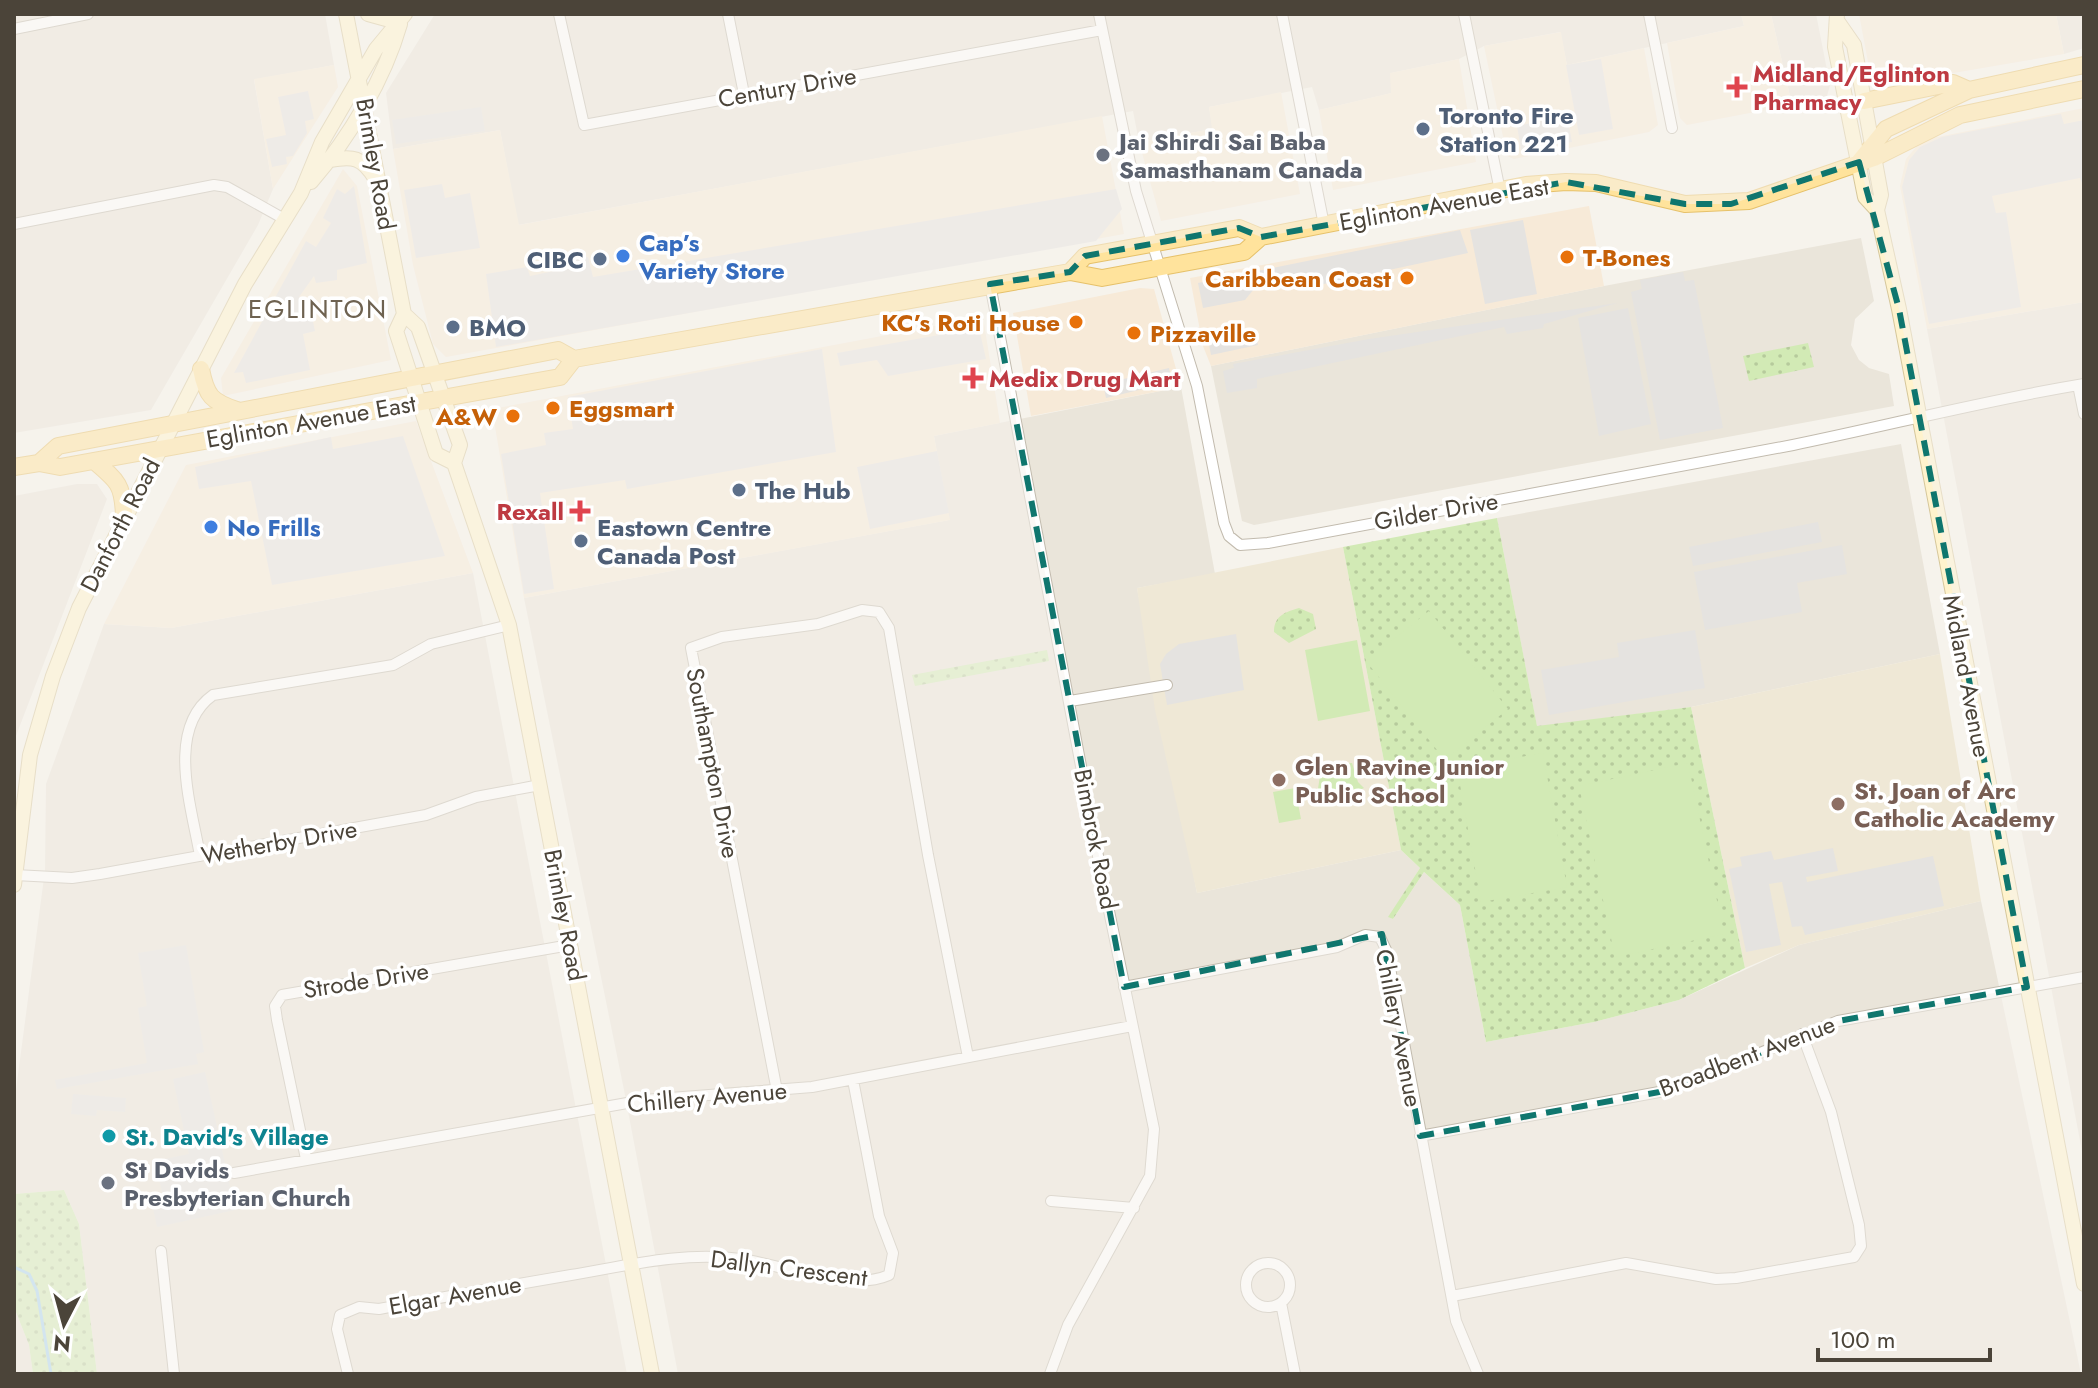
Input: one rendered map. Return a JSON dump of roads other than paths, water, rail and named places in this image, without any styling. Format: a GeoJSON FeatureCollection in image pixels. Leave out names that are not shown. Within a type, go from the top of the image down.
{"type":"FeatureCollection","features":[{"type":"Feature","properties":{"kind":"main road","name":"Brimley Road"},"geometry":{"type":"LineString","coordinates":[[346,14],[366,101],[377,181],[404,314],[418,327],[460,445],[454,463],[509,625],[652,1374]]}},
{"type":"Feature","properties":{"kind":"main road"},"geometry":{"type":"LineString","coordinates":[[368,14],[386,19],[402,16]]}},
{"type":"Feature","properties":{"kind":"main road","name":"Danforth Road"},"geometry":{"type":"LineString","coordinates":[[14,885],[23,799],[39,718],[79,608],[245,284],[301,193],[322,142],[376,49],[402,16]]}},
{"type":"Feature","properties":{"kind":"main road","name":"Danforth Road"},"geometry":{"type":"LineString","coordinates":[[301,193],[330,160],[390,60],[402,16]]}},
{"type":"Feature","properties":{"kind":"main road","name":"Midland Avenue"},"geometry":{"type":"LineString","coordinates":[[1837,18],[1854,45],[1864,101],[1868,155],[1865,197],[1877,210],[2084,1284]]}},
{"type":"Feature","properties":{"kind":"main road","name":"Midland Avenue"},"geometry":{"type":"LineString","coordinates":[[1837,18],[1835,47],[1868,155]]}},
{"type":"Feature","properties":{"kind":"main road","name":"Eglinton Avenue East"},"geometry":{"type":"LineString","coordinates":[[1868,155],[1886,129],[1969,90],[2084,65]]}},
{"type":"Feature","properties":{"kind":"main road","name":"Eglinton Avenue East"},"geometry":{"type":"LineString","coordinates":[[1864,101],[1953,83],[1969,90]]}},
{"type":"Feature","properties":{"kind":"main road","name":"Eglinton Avenue East"},"geometry":{"type":"LineString","coordinates":[[39,463],[58,446],[558,350],[574,359],[990,284],[1070,272],[1102,278],[1244,252],[1261,237],[1500,191],[1566,182],[1596,183],[1685,204],[1731,204],[1803,185],[1960,115],[2084,89]]}},
{"type":"Feature","properties":{"kind":"main road"},"geometry":{"type":"LineString","coordinates":[[330,160],[351,156],[366,163],[377,181]]}},
{"type":"Feature","properties":{"kind":"main road","name":"Eglinton Avenue East"},"geometry":{"type":"LineString","coordinates":[[1070,272],[1085,256],[1239,228],[1261,237]]}},
{"type":"Feature","properties":{"kind":"main road","name":"Brimley Road"},"geometry":{"type":"LineString","coordinates":[[404,314],[396,331],[436,454],[454,463]]}},
{"type":"Feature","properties":{"kind":"main road","name":"Eglinton Avenue East"},"geometry":{"type":"LineString","coordinates":[[14,467],[39,463],[60,467],[560,377],[574,359]]}},
{"type":"Feature","properties":{"kind":"main road"},"geometry":{"type":"LineString","coordinates":[[201,369],[205,391],[211,400],[242,411]]}},
{"type":"Feature","properties":{"kind":"main road"},"geometry":{"type":"LineString","coordinates":[[94,461],[114,478],[123,491],[124,516]]}},
{"type":"Feature","properties":{"kind":"street"},"geometry":{"type":"LineString","coordinates":[[14,29],[88,14]]}},
{"type":"Feature","properties":{"kind":"street","name":"Century Drive"},"geometry":{"type":"LineString","coordinates":[[559,14],[584,125],[1102,30]]}},
{"type":"Feature","properties":{"kind":"street"},"geometry":{"type":"LineString","coordinates":[[728,14],[744,94]]}},
{"type":"Feature","properties":{"kind":"street"},"geometry":{"type":"LineString","coordinates":[[1099,14],[1128,159],[1161,268]]}},
{"type":"Feature","properties":{"kind":"street"},"geometry":{"type":"LineString","coordinates":[[1282,14],[1324,225]]}},
{"type":"Feature","properties":{"kind":"street"},"geometry":{"type":"LineString","coordinates":[[1464,14],[1500,191]]}},
{"type":"Feature","properties":{"kind":"street"},"geometry":{"type":"LineString","coordinates":[[1649,14],[1672,128]]}},
{"type":"Feature","properties":{"kind":"street"},"geometry":{"type":"LineString","coordinates":[[14,224],[214,185],[227,187],[286,220]]}},
{"type":"Feature","properties":{"kind":"street","name":"Gilder Drive"},"geometry":{"type":"LineString","coordinates":[[1161,268],[1197,386],[1224,523],[1229,536],[1240,545],[1268,543],[1679,467],[1902,423],[1918,416]]}},
{"type":"Feature","properties":{"kind":"street","name":"Bimbrok Road"},"geometry":{"type":"LineString","coordinates":[[990,284],[1154,1129],[1150,1176],[1068,1325],[1050,1374]]}},
{"type":"Feature","properties":{"kind":"street"},"geometry":{"type":"LineString","coordinates":[[1918,416],[2081,384],[2084,414]]}},
{"type":"Feature","properties":{"kind":"street","name":"Southampton Drive"},"geometry":{"type":"LineString","coordinates":[[777,1091],[691,648],[722,637],[818,624],[862,610],[879,612],[889,628],[928,855],[968,1057]]}},
{"type":"Feature","properties":{"kind":"street"},"geometry":{"type":"LineString","coordinates":[[200,856],[186,763],[191,722],[204,701],[213,695],[393,665],[431,644],[509,625]]}},
{"type":"Feature","properties":{"kind":"street"},"geometry":{"type":"LineString","coordinates":[[1070,701],[1167,685]]}},
{"type":"Feature","properties":{"kind":"street","name":"Wetherby Drive"},"geometry":{"type":"LineString","coordinates":[[15,875],[72,878],[426,815],[476,797],[540,785]]}},
{"type":"Feature","properties":{"kind":"street","name":"Chillery Avenue"},"geometry":{"type":"LineString","coordinates":[[1124,987],[1337,947],[1365,935],[1380,937],[1387,952],[1456,1321],[1478,1374]]}},
{"type":"Feature","properties":{"kind":"street","name":"Strode Drive"},"geometry":{"type":"LineString","coordinates":[[306,1159],[277,1020],[275,1006],[282,995],[570,945]]}},
{"type":"Feature","properties":{"kind":"street","name":"Broadbent Avenue"},"geometry":{"type":"LineString","coordinates":[[1420,1136],[1670,1090],[1838,1021],[2084,977]]}},
{"type":"Feature","properties":{"kind":"street","name":"Chillery Avenue"},"geometry":{"type":"LineString","coordinates":[[234,1173],[601,1107],[689,1094],[777,1091],[853,1080],[1132,1026]]}},
{"type":"Feature","properties":{"kind":"street"},"geometry":{"type":"LineString","coordinates":[[1452,1296],[1626,1263],[1726,1279],[1854,1257],[1861,1246],[1861,1236],[1840,1143],[1802,1034]]}},
{"type":"Feature","properties":{"kind":"street","name":"Dallyn Crescent"},"geometry":{"type":"LineString","coordinates":[[631,1265],[712,1256],[741,1259],[803,1274],[871,1280],[889,1275],[893,1253],[877,1207],[853,1080]]}},
{"type":"Feature","properties":{"kind":"street"},"geometry":{"type":"LineString","coordinates":[[1051,1201],[1134,1208]]}},
{"type":"Feature","properties":{"kind":"street"},"geometry":{"type":"LineString","coordinates":[[161,1251],[174,1374]]}},
{"type":"Feature","properties":{"kind":"street","name":"Elgar Avenue"},"geometry":{"type":"LineString","coordinates":[[348,1374],[337,1329],[340,1315],[350,1309],[379,1309],[631,1265]]}},
{"type":"Feature","properties":{"kind":"street"},"geometry":{"type":"LineString","coordinates":[[1281,1303],[1267,1307],[1249,1296],[1246,1282],[1258,1265],[1279,1265],[1289,1276],[1290,1291],[1281,1303],[1295,1374]]}},
{"type":"Feature","properties":{"kind":"waterway"},"geometry":{"type":"LineString","coordinates":[[14,1267],[29,1274],[37,1291],[51,1374]]}},
{"type":"Feature","properties":{"kind":"place","name":"Midland/Eglinton Pharmacy"},"geometry":{"type":"Point","coordinates":[1737,87]}},
{"type":"Feature","properties":{"kind":"place","name":"Toronto Fire Station 221"},"geometry":{"type":"Point","coordinates":[1423,129]}},
{"type":"Feature","properties":{"kind":"place","name":"Jai Shirdi Sai Baba Samasthanam Canada"},"geometry":{"type":"Point","coordinates":[1103,155]}},
{"type":"Feature","properties":{"kind":"place","name":"Cap’s Variety Store"},"geometry":{"type":"Point","coordinates":[623,256]}},
{"type":"Feature","properties":{"kind":"place","name":"T-Bones"},"geometry":{"type":"Point","coordinates":[1567,257]}},
{"type":"Feature","properties":{"kind":"place","name":"CIBC"},"geometry":{"type":"Point","coordinates":[600,259]}},
{"type":"Feature","properties":{"kind":"place","name":"Caribbean Coast"},"geometry":{"type":"Point","coordinates":[1407,278]}},
{"type":"Feature","properties":{"kind":"place","name":"KC’s Roti House"},"geometry":{"type":"Point","coordinates":[1076,322]}},
{"type":"Feature","properties":{"kind":"place","name":"BMO"},"geometry":{"type":"Point","coordinates":[453,327]}},
{"type":"Feature","properties":{"kind":"place","name":"Pizzaville"},"geometry":{"type":"Point","coordinates":[1134,333]}},
{"type":"Feature","properties":{"kind":"place","name":"Medix Drug Mart"},"geometry":{"type":"Point","coordinates":[973,378]}},
{"type":"Feature","properties":{"kind":"place","name":"Eggsmart"},"geometry":{"type":"Point","coordinates":[553,408]}},
{"type":"Feature","properties":{"kind":"place","name":"A&W"},"geometry":{"type":"Point","coordinates":[513,416]}},
{"type":"Feature","properties":{"kind":"place","name":"The Hub"},"geometry":{"type":"Point","coordinates":[739,490]}},
{"type":"Feature","properties":{"kind":"place","name":"Rexall"},"geometry":{"type":"Point","coordinates":[580,511]}},
{"type":"Feature","properties":{"kind":"place","name":"No Frills"},"geometry":{"type":"Point","coordinates":[211,527]}},
{"type":"Feature","properties":{"kind":"place","name":"Eastown Centre Canada Post"},"geometry":{"type":"Point","coordinates":[581,541]}},
{"type":"Feature","properties":{"kind":"place","name":"Glen Ravine Junior Public School"},"geometry":{"type":"Point","coordinates":[1279,780]}},
{"type":"Feature","properties":{"kind":"place","name":"St. Joan of Arc Catholic Academy"},"geometry":{"type":"Point","coordinates":[1838,804]}},
{"type":"Feature","properties":{"kind":"place","name":"St. David's Village"},"geometry":{"type":"Point","coordinates":[109,1136]}},
{"type":"Feature","properties":{"kind":"place","name":"St Davids Presbyterian Church"},"geometry":{"type":"Point","coordinates":[108,1183]}},
{"type":"Feature","properties":{"kind":"district","name":"EGLINTON"},"geometry":{"type":"Point","coordinates":[318,309]}}]}
